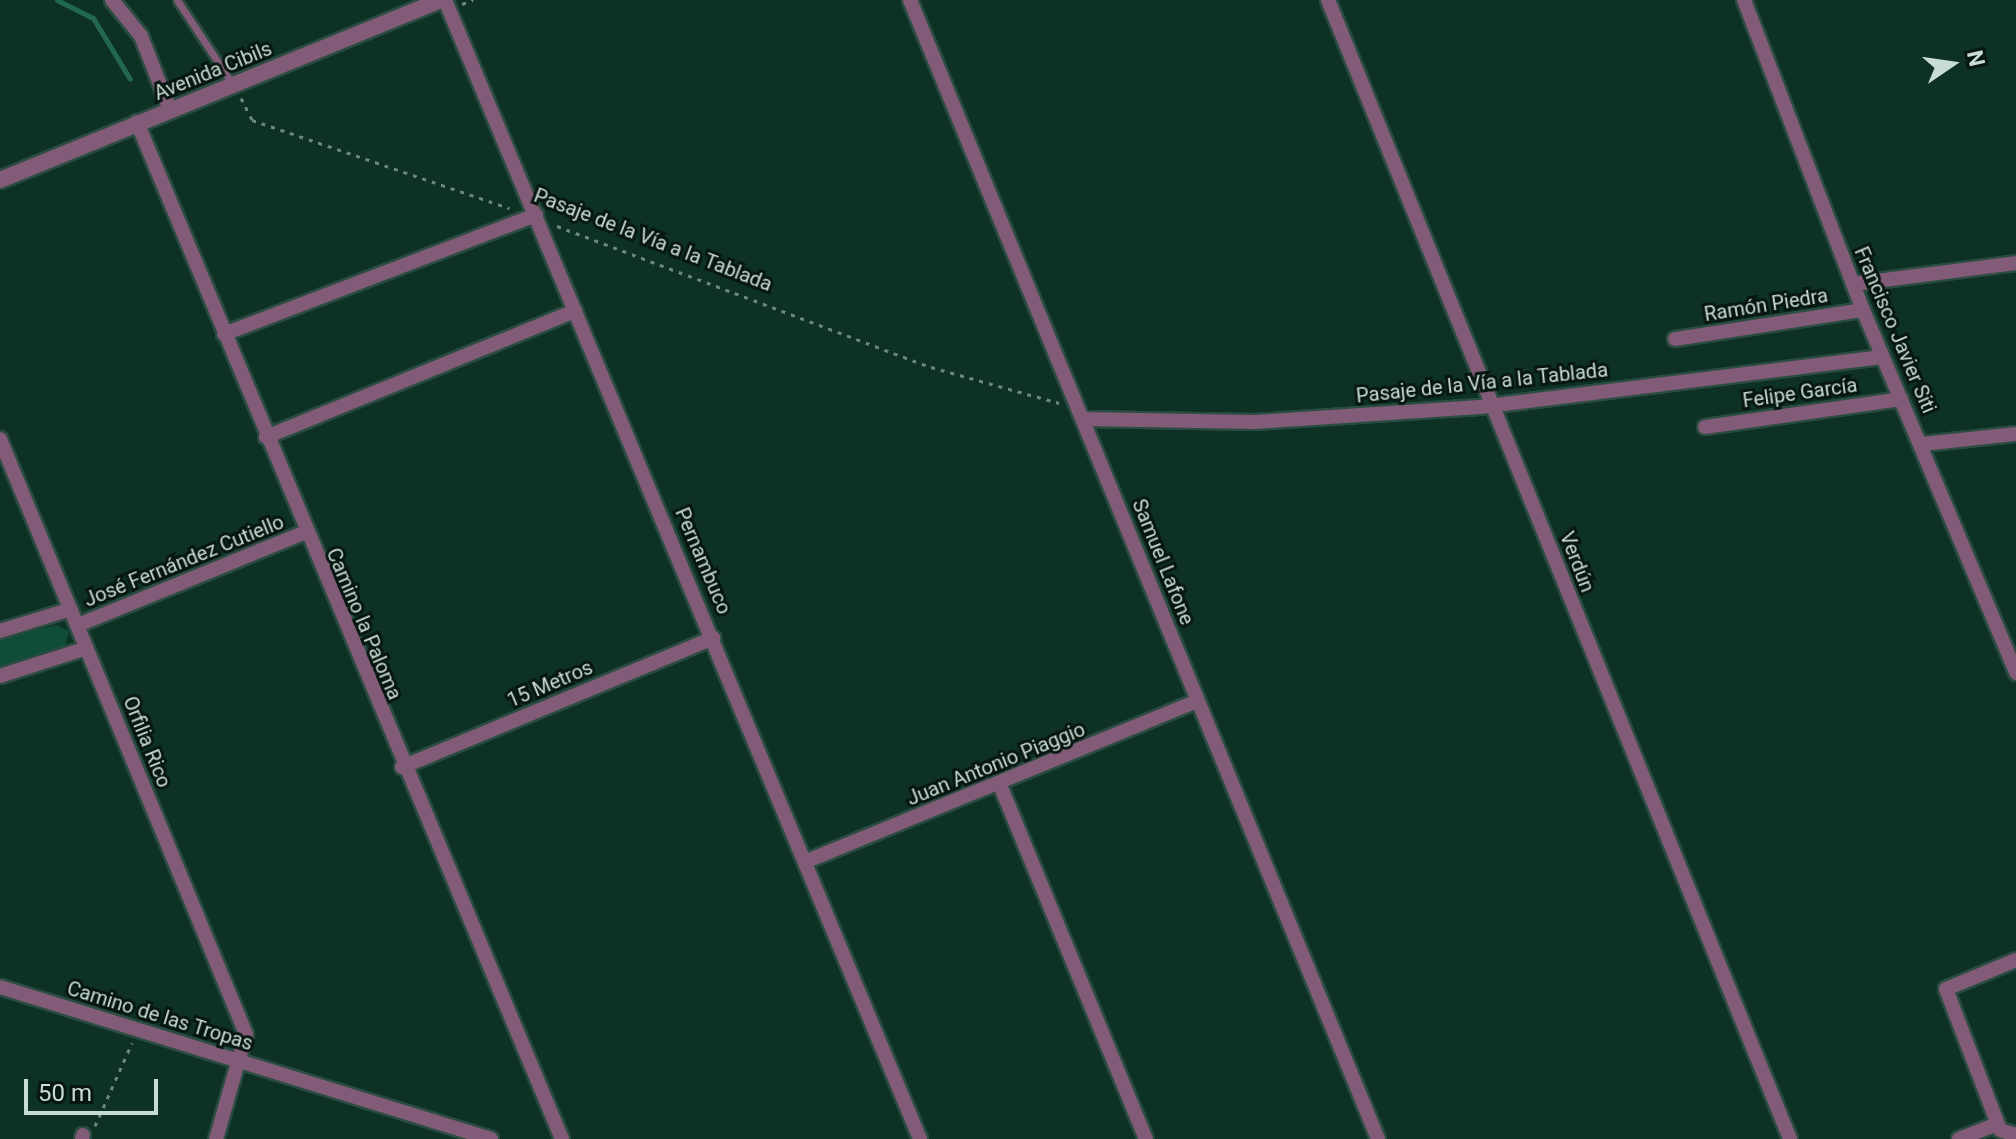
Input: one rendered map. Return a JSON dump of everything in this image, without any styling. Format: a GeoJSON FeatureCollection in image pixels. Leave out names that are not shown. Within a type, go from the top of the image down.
{"type":"FeatureCollection","features":[{"type":"Feature","properties":{"kind":"street"},"geometry":{"type":"LineString","coordinates":[[112,0],[141,36],[170,110]]}},
{"type":"Feature","properties":{"kind":"street","name":"Avenida Cibils"},"geometry":{"type":"LineString","coordinates":[[0,180],[233,85],[416,5],[443,0]]}},
{"type":"Feature","properties":{"kind":"street","name":"Pernambuco"},"geometry":{"type":"LineString","coordinates":[[443,0],[807,861],[920,1139]]}},
{"type":"Feature","properties":{"kind":"street","name":"Samuel Lafone"},"geometry":{"type":"LineString","coordinates":[[910,0],[1378,1139]]}},
{"type":"Feature","properties":{"kind":"street","name":"Verdún"},"geometry":{"type":"LineString","coordinates":[[1328,0],[1497,405],[1790,1139]]}},
{"type":"Feature","properties":{"kind":"street","name":"Francisco Javier Siti"},"geometry":{"type":"LineString","coordinates":[[1744,0],[1863,310],[2016,673]]}},
{"type":"Feature","properties":{"kind":"street","name":"Camino la Paloma"},"geometry":{"type":"LineString","coordinates":[[137,122],[304,533],[562,1139]]}},
{"type":"Feature","properties":{"kind":"street"},"geometry":{"type":"LineString","coordinates":[[224,334],[536,215]]}},
{"type":"Feature","properties":{"kind":"street","name":"Ramón Piedra"},"geometry":{"type":"LineString","coordinates":[[1853,284],[2016,263]]}},
{"type":"Feature","properties":{"kind":"street","name":"Ramón Piedra"},"geometry":{"type":"LineString","coordinates":[[1675,339],[1863,310]]}},
{"type":"Feature","properties":{"kind":"street"},"geometry":{"type":"LineString","coordinates":[[266,437],[575,311]]}},
{"type":"Feature","properties":{"kind":"street","name":"Pasaje de la Vía a la Tablada"},"geometry":{"type":"LineString","coordinates":[[1081,414],[1254,422],[1497,405],[1882,357]]}},
{"type":"Feature","properties":{"kind":"street","name":"Felipe García"},"geometry":{"type":"LineString","coordinates":[[1705,427],[1901,399]]}},
{"type":"Feature","properties":{"kind":"street"},"geometry":{"type":"LineString","coordinates":[[1922,444],[2016,434]]}},
{"type":"Feature","properties":{"kind":"street","name":"Orfilia Rico"},"geometry":{"type":"LineString","coordinates":[[0,439],[246,1034],[243,1062]]}},
{"type":"Feature","properties":{"kind":"street","name":"José Fernández Cutiello"},"geometry":{"type":"LineString","coordinates":[[78,625],[304,533]]}},
{"type":"Feature","properties":{"kind":"street","name":"José Fernández Cutiello"},"geometry":{"type":"LineString","coordinates":[[0,631],[71,609]]}},
{"type":"Feature","properties":{"kind":"street","name":"15 Metros"},"geometry":{"type":"LineString","coordinates":[[402,767],[713,638]]}},
{"type":"Feature","properties":{"kind":"street"},"geometry":{"type":"LineString","coordinates":[[0,676],[87,648]]}},
{"type":"Feature","properties":{"kind":"street","name":"Juan Antonio Piaggio"},"geometry":{"type":"LineString","coordinates":[[807,861],[1000,785],[1198,701]]}},
{"type":"Feature","properties":{"kind":"street"},"geometry":{"type":"LineString","coordinates":[[1000,785],[1146,1139]]}},
{"type":"Feature","properties":{"kind":"street"},"geometry":{"type":"LineString","coordinates":[[2014,1136],[1997,1124],[1946,989],[2016,960]]}},
{"type":"Feature","properties":{"kind":"street","name":"Camino de las Tropas"},"geometry":{"type":"LineString","coordinates":[[0,987],[491,1139]]}},
{"type":"Feature","properties":{"kind":"street"},"geometry":{"type":"LineString","coordinates":[[216,1139],[243,1062]]}},
{"type":"Feature","properties":{"kind":"street"},"geometry":{"type":"LineString","coordinates":[[1959,1139],[1997,1124]]}},
{"type":"Feature","properties":{"kind":"lane"},"geometry":{"type":"LineString","coordinates":[[177,0],[233,85]]}},
{"type":"Feature","properties":{"kind":"path","name":"Pasaje de la Vía a la Tablada"},"geometry":{"type":"LineString","coordinates":[[233,85],[252,120],[467,198],[536,215],[931,367],[1081,414]]}},
{"type":"Feature","properties":{"kind":"path"},"geometry":{"type":"LineString","coordinates":[[83,1137],[103,1119],[136,1031]]}},
{"type":"Feature","properties":{"kind":"green space"},"geometry":{"type":"Polygon","coordinates":[[[56,625],[69,631],[65,646],[0,669],[0,639],[56,625]]]}},
{"type":"Feature","properties":{"kind":"waterway"},"geometry":{"type":"LineString","coordinates":[[57,0],[93,18],[130,79]]}}]}
